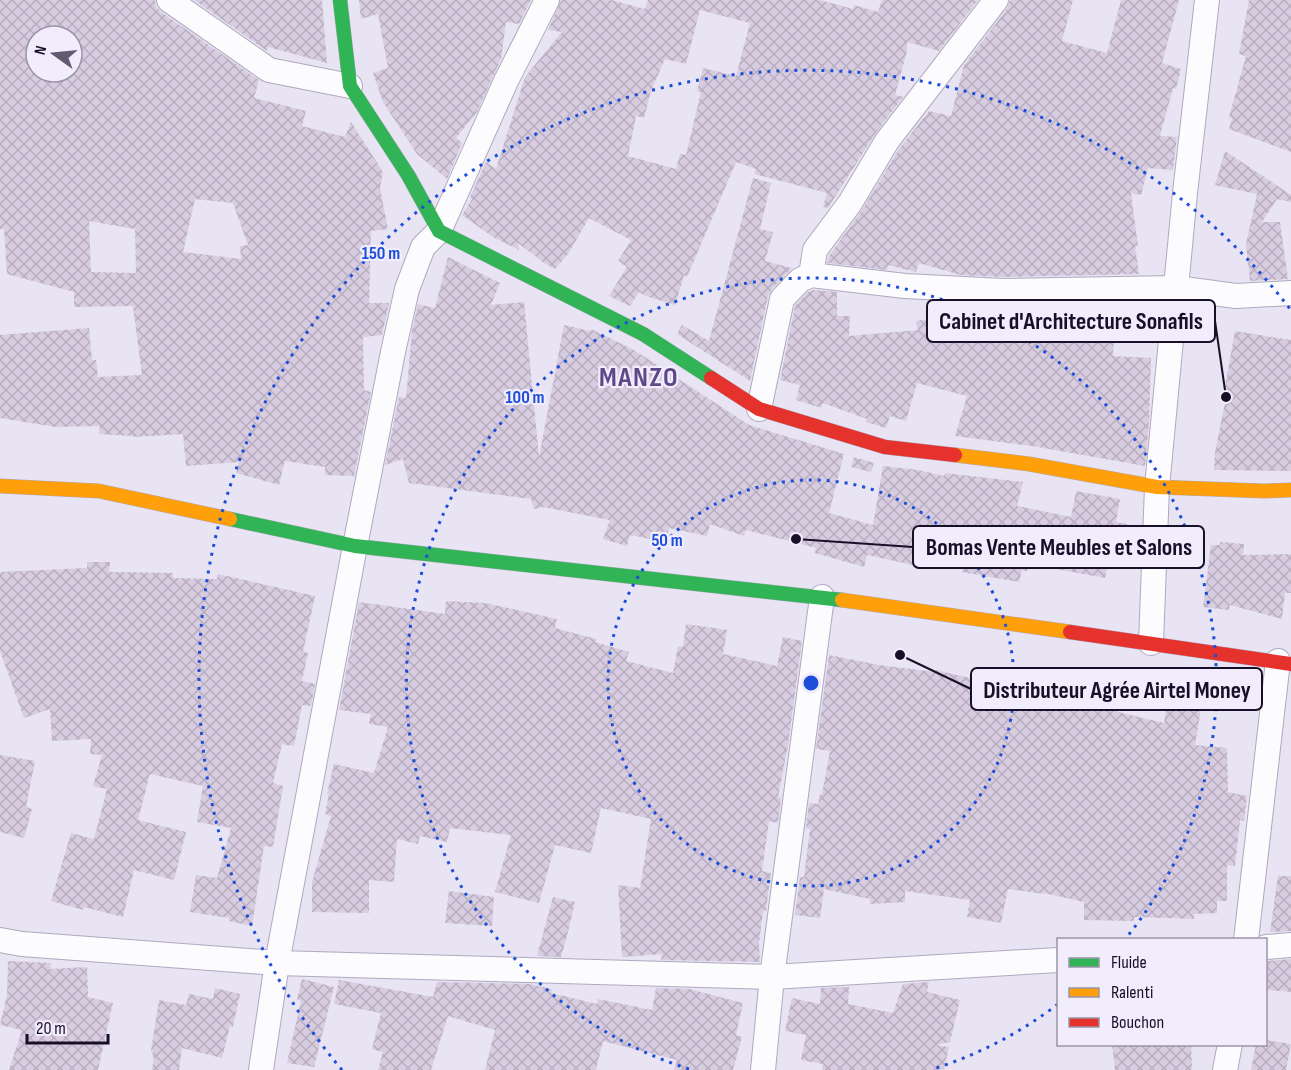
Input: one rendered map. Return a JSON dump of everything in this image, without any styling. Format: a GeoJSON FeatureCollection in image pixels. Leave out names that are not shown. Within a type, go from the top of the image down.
{"type":"FeatureCollection","features":[{"type":"Feature","properties":{"kind":"street"},"geometry":{"type":"LineString","coordinates":[[169,0],[269,70],[350,86]]}},
{"type":"Feature","properties":{"kind":"street"},"geometry":{"type":"LineString","coordinates":[[340,0],[350,86],[408,175],[439,231],[643,334],[759,409],[885,447],[1029,464],[1157,487],[1291,490]]}},
{"type":"Feature","properties":{"kind":"street"},"geometry":{"type":"LineString","coordinates":[[261,1070],[278,963],[355,546],[407,289],[423,247],[439,231],[506,81],[548,0]]}},
{"type":"Feature","properties":{"kind":"street"},"geometry":{"type":"LineString","coordinates":[[811,274],[815,250],[850,203],[887,141],[996,0]]}},
{"type":"Feature","properties":{"kind":"street"},"geometry":{"type":"LineString","coordinates":[[1151,643],[1157,487],[1207,0]]}},
{"type":"Feature","properties":{"kind":"street"},"geometry":{"type":"LineString","coordinates":[[759,409],[782,299],[800,280],[811,274],[905,286],[1003,291],[1176,288],[1236,296],[1291,292]]}},
{"type":"Feature","properties":{"kind":"street"},"geometry":{"type":"LineString","coordinates":[[0,486],[99,491],[355,546],[822,597],[1284,662],[1246,938]]}},
{"type":"Feature","properties":{"kind":"street"},"geometry":{"type":"LineString","coordinates":[[763,1070],[772,977],[822,597]]}},
{"type":"Feature","properties":{"kind":"street"},"geometry":{"type":"LineString","coordinates":[[0,940],[22,944],[278,963],[772,977],[1057,960]]}},
{"type":"Feature","properties":{"kind":"street"},"geometry":{"type":"LineString","coordinates":[[1267,947],[1291,945]]}},
{"type":"Feature","properties":{"kind":"street"},"geometry":{"type":"LineString","coordinates":[[1225,1070],[1230,1046]]}},
{"type":"Feature","properties":{"kind":"building"},"geometry":{"type":"Polygon","coordinates":[[[0,0],[155,0],[156,7],[161,12],[259,80],[254,98],[306,111],[302,126],[345,137],[351,122],[383,172],[380,188],[388,229],[371,231],[369,303],[389,303],[382,335],[363,337],[364,390],[371,392],[354,476],[325,475],[325,467],[285,461],[279,485],[236,473],[239,462],[186,466],[183,434],[133,437],[99,434],[100,426],[56,427],[0,418],[0,335],[89,328],[92,360],[96,360],[98,377],[142,375],[133,306],[74,307],[74,292],[7,274],[4,229],[0,229],[0,0]],[[195,199],[183,252],[241,259],[240,246],[248,245],[233,203],[195,199]],[[89,221],[91,272],[136,273],[135,229],[89,221]]]}},
{"type":"Feature","properties":{"kind":"building"},"geometry":{"type":"Polygon","coordinates":[[[194,0],[322,0],[327,63],[268,47],[267,51],[194,0]]]}},
{"type":"Feature","properties":{"kind":"building"},"geometry":{"type":"Polygon","coordinates":[[[359,0],[531,0],[519,24],[506,22],[501,59],[477,112],[456,138],[462,143],[447,179],[417,154],[383,102],[373,73],[388,68],[378,14],[361,19],[359,0]]]}},
{"type":"Feature","properties":{"kind":"building"},"geometry":{"type":"Polygon","coordinates":[[[561,0],[611,0],[645,9],[648,0],[820,0],[853,9],[854,5],[878,12],[882,0],[978,0],[939,51],[907,42],[907,51],[895,95],[903,97],[875,134],[828,208],[823,207],[827,193],[754,174],[756,169],[736,162],[687,277],[684,275],[675,305],[639,292],[630,306],[609,296],[627,267],[618,261],[631,240],[589,218],[568,254],[555,269],[518,243],[519,250],[493,237],[462,215],[472,199],[470,197],[486,162],[496,169],[525,77],[562,32],[548,30],[561,0]],[[700,10],[686,64],[665,59],[651,91],[644,118],[636,116],[628,156],[676,169],[680,154],[686,155],[701,92],[697,91],[703,68],[736,76],[750,23],[700,10]]]}},
{"type":"Feature","properties":{"kind":"building"},"geometry":{"type":"Polygon","coordinates":[[[1010,0],[1073,0],[1062,41],[1107,53],[1121,0],[1179,0],[1162,63],[1181,69],[1176,89],[1173,88],[1160,136],[1177,137],[1173,170],[1148,168],[1141,195],[1131,193],[1139,274],[1003,277],[960,275],[919,263],[916,272],[888,265],[887,270],[827,263],[829,256],[862,210],[899,149],[929,111],[951,116],[964,65],[1007,9],[1010,0]]]}},
{"type":"Feature","properties":{"kind":"building"},"geometry":{"type":"Polygon","coordinates":[[[1249,0],[1291,0],[1291,152],[1229,129],[1232,118],[1229,117],[1246,56],[1239,54],[1249,0]]]}},
{"type":"Feature","properties":{"kind":"building"},"geometry":{"type":"Polygon","coordinates":[[[1225,151],[1291,195],[1291,202],[1277,199],[1262,222],[1280,222],[1288,279],[1250,281],[1246,244],[1257,194],[1215,185],[1225,151]]]}},
{"type":"Feature","properties":{"kind":"building"},"geometry":{"type":"Polygon","coordinates":[[[753,178],[771,183],[760,229],[773,232],[765,261],[792,268],[768,296],[750,381],[677,334],[682,325],[709,341],[753,178]]]}},
{"type":"Feature","properties":{"kind":"building"},"geometry":{"type":"Polygon","coordinates":[[[448,257],[500,283],[491,305],[524,302],[539,457],[564,325],[590,331],[591,329],[634,350],[749,425],[844,454],[829,513],[873,525],[883,466],[944,476],[945,473],[1023,482],[1017,506],[1071,517],[1076,491],[1120,499],[1116,522],[1141,527],[1136,549],[1112,544],[1105,578],[1029,564],[1027,571],[1022,570],[1019,582],[962,572],[963,564],[915,555],[913,565],[867,555],[864,567],[815,553],[816,548],[746,530],[744,536],[710,524],[707,536],[669,528],[666,542],[630,535],[627,546],[603,539],[610,520],[543,507],[534,509],[531,499],[409,483],[403,459],[385,465],[399,397],[406,398],[412,331],[418,304],[435,308],[448,257]]]}},
{"type":"Feature","properties":{"kind":"building"},"geometry":{"type":"Polygon","coordinates":[[[813,290],[837,292],[837,316],[850,316],[849,336],[918,330],[916,321],[936,318],[974,319],[974,326],[1014,336],[1022,305],[1116,303],[1113,356],[1151,358],[1145,466],[1032,446],[955,436],[967,396],[917,383],[906,421],[890,416],[886,428],[823,403],[821,408],[796,400],[800,385],[780,380],[795,306],[808,292],[813,290]]]}},
{"type":"Feature","properties":{"kind":"building"},"geometry":{"type":"Polygon","coordinates":[[[1235,331],[1291,340],[1291,471],[1214,470],[1235,331]]]}},
{"type":"Feature","properties":{"kind":"building"},"geometry":{"type":"Polygon","coordinates":[[[854,457],[874,463],[871,472],[851,467],[854,457]]]}},
{"type":"Feature","properties":{"kind":"building"},"geometry":{"type":"Polygon","coordinates":[[[1220,542],[1244,544],[1243,555],[1291,554],[1291,593],[1285,593],[1282,619],[1230,605],[1229,610],[1203,607],[1211,545],[1220,545],[1220,542]]]}},
{"type":"Feature","properties":{"kind":"building"},"geometry":{"type":"Polygon","coordinates":[[[87,562],[110,562],[109,572],[173,573],[173,578],[217,579],[218,574],[315,596],[303,652],[308,653],[302,681],[315,684],[311,706],[302,705],[294,746],[282,744],[273,783],[283,786],[273,847],[264,846],[252,926],[229,921],[229,918],[190,912],[196,875],[217,878],[231,828],[197,822],[203,786],[150,774],[138,820],[186,832],[174,880],[134,870],[123,917],[84,907],[83,910],[51,901],[71,833],[94,839],[107,789],[93,786],[102,755],[90,754],[91,739],[52,741],[50,709],[24,718],[0,651],[0,572],[87,568],[87,562]]]}},
{"type":"Feature","properties":{"kind":"building"},"geometry":{"type":"Polygon","coordinates":[[[446,601],[485,603],[557,619],[555,628],[596,639],[595,642],[629,652],[626,661],[673,673],[678,646],[683,647],[686,624],[727,630],[723,654],[777,666],[783,637],[802,641],[788,745],[778,797],[781,798],[778,823],[769,821],[762,871],[771,873],[759,943],[760,962],[661,960],[662,954],[622,957],[618,885],[640,888],[651,819],[601,808],[591,853],[555,845],[539,903],[495,892],[511,835],[450,828],[447,842],[420,836],[418,844],[397,839],[394,882],[369,880],[369,913],[312,912],[312,882],[331,816],[325,814],[334,764],[374,773],[388,727],[369,724],[371,714],[339,710],[359,602],[445,614],[446,601]]]}},
{"type":"Feature","properties":{"kind":"building"},"geometry":{"type":"Polygon","coordinates":[[[829,655],[879,665],[935,672],[936,670],[991,683],[989,691],[1032,699],[1032,697],[1094,707],[1098,693],[1122,700],[1118,712],[1164,723],[1167,704],[1201,709],[1195,745],[1227,748],[1228,792],[1247,796],[1244,821],[1240,820],[1235,866],[1227,865],[1227,901],[1217,901],[1217,913],[1194,914],[1194,919],[1134,917],[1134,921],[1084,920],[1084,902],[1044,893],[1008,889],[1001,923],[967,917],[970,900],[905,891],[905,902],[870,904],[870,899],[824,889],[820,918],[795,915],[800,877],[804,877],[810,829],[806,828],[809,803],[818,804],[830,751],[816,749],[829,655]]]}},
{"type":"Feature","properties":{"kind":"building"},"geometry":{"type":"Polygon","coordinates":[[[0,755],[35,761],[26,807],[32,809],[24,838],[0,832],[0,755]]]}},
{"type":"Feature","properties":{"kind":"building"},"geometry":{"type":"Polygon","coordinates":[[[1278,876],[1291,876],[1291,931],[1270,932],[1278,876]]]}},
{"type":"Feature","properties":{"kind":"building"},"geometry":{"type":"Polygon","coordinates":[[[449,891],[494,897],[492,926],[445,923],[449,891]]]}},
{"type":"Feature","properties":{"kind":"building"},"geometry":{"type":"Polygon","coordinates":[[[553,897],[575,902],[567,936],[561,957],[537,956],[553,897]]]}},
{"type":"Feature","properties":{"kind":"building"},"geometry":{"type":"Polygon","coordinates":[[[1291,959],[1291,992],[1267,990],[1267,961],[1291,959]]]}},
{"type":"Feature","properties":{"kind":"building"},"geometry":{"type":"Polygon","coordinates":[[[8,961],[51,963],[50,969],[87,967],[88,997],[113,1003],[98,1070],[9,1070],[22,1030],[0,1025],[7,995],[8,961]]]}},
{"type":"Feature","properties":{"kind":"building"},"geometry":{"type":"Polygon","coordinates":[[[302,979],[334,987],[314,1067],[287,1063],[301,1001],[297,999],[302,979]]]}},
{"type":"Feature","properties":{"kind":"building"},"geometry":{"type":"Polygon","coordinates":[[[339,980],[433,997],[437,982],[530,984],[552,989],[551,993],[597,1004],[598,999],[652,1010],[656,988],[689,989],[743,1003],[736,1035],[742,1037],[733,1070],[674,1070],[677,1060],[603,1041],[596,1070],[485,1070],[495,1030],[448,1016],[431,1070],[378,1070],[383,1052],[372,1049],[381,1013],[334,1004],[339,980]]]}},
{"type":"Feature","properties":{"kind":"building"},"geometry":{"type":"Polygon","coordinates":[[[929,982],[927,992],[960,1000],[950,1042],[936,1045],[949,1047],[944,1070],[822,1070],[823,1064],[801,1060],[806,1035],[785,1031],[792,998],[820,1004],[821,988],[849,987],[848,1004],[893,1013],[903,984],[929,982]]]}},
{"type":"Feature","properties":{"kind":"building"},"geometry":{"type":"Polygon","coordinates":[[[215,988],[240,994],[233,1027],[230,1026],[222,1058],[182,1048],[179,1070],[152,1070],[154,1057],[151,1051],[159,1000],[186,1005],[189,994],[213,999],[215,988]]]}},
{"type":"Feature","properties":{"kind":"building"},"geometry":{"type":"Polygon","coordinates":[[[1267,1040],[1291,1044],[1286,1070],[1251,1070],[1256,1046],[1267,1046],[1267,1040]]]}},
{"type":"Feature","properties":{"kind":"building"},"geometry":{"type":"Polygon","coordinates":[[[1112,1046],[1191,1046],[1192,1070],[1115,1070],[1112,1046]]]}},
{"type":"Feature","properties":{"kind":"traffic: fast"},"geometry":{"type":"LineString","coordinates":[[340,0],[350,86],[408,175],[439,231],[643,334],[711,378]]}},
{"type":"Feature","properties":{"kind":"traffic: fast"},"geometry":{"type":"LineString","coordinates":[[230,519],[355,546],[842,600]]}},
{"type":"Feature","properties":{"kind":"traffic: slow"},"geometry":{"type":"LineString","coordinates":[[955,455],[1029,464],[1157,487],[1291,490]]}},
{"type":"Feature","properties":{"kind":"traffic: slow"},"geometry":{"type":"LineString","coordinates":[[0,486],[99,491],[230,519]]}},
{"type":"Feature","properties":{"kind":"traffic: slow"},"geometry":{"type":"LineString","coordinates":[[842,600],[1070,632]]}},
{"type":"Feature","properties":{"kind":"traffic: jam"},"geometry":{"type":"LineString","coordinates":[[711,378],[759,409],[885,447],[955,455]]}},
{"type":"Feature","properties":{"kind":"traffic: jam"},"geometry":{"type":"LineString","coordinates":[[1070,632],[1291,664]]}},
{"type":"Feature","properties":{"kind":"place","name":"Cabinet d'Architecture Sonafils"},"geometry":{"type":"Point","coordinates":[1226,397]}},
{"type":"Feature","properties":{"kind":"place","name":"Bomas Vente Meubles et Salons"},"geometry":{"type":"Point","coordinates":[796,539]}},
{"type":"Feature","properties":{"kind":"place","name":"Distributeur Agrée Airtel Money"},"geometry":{"type":"Point","coordinates":[900,655]}},
{"type":"Feature","properties":{"kind":"district","name":"MANZO"},"geometry":{"type":"Point","coordinates":[639,376]}}]}
